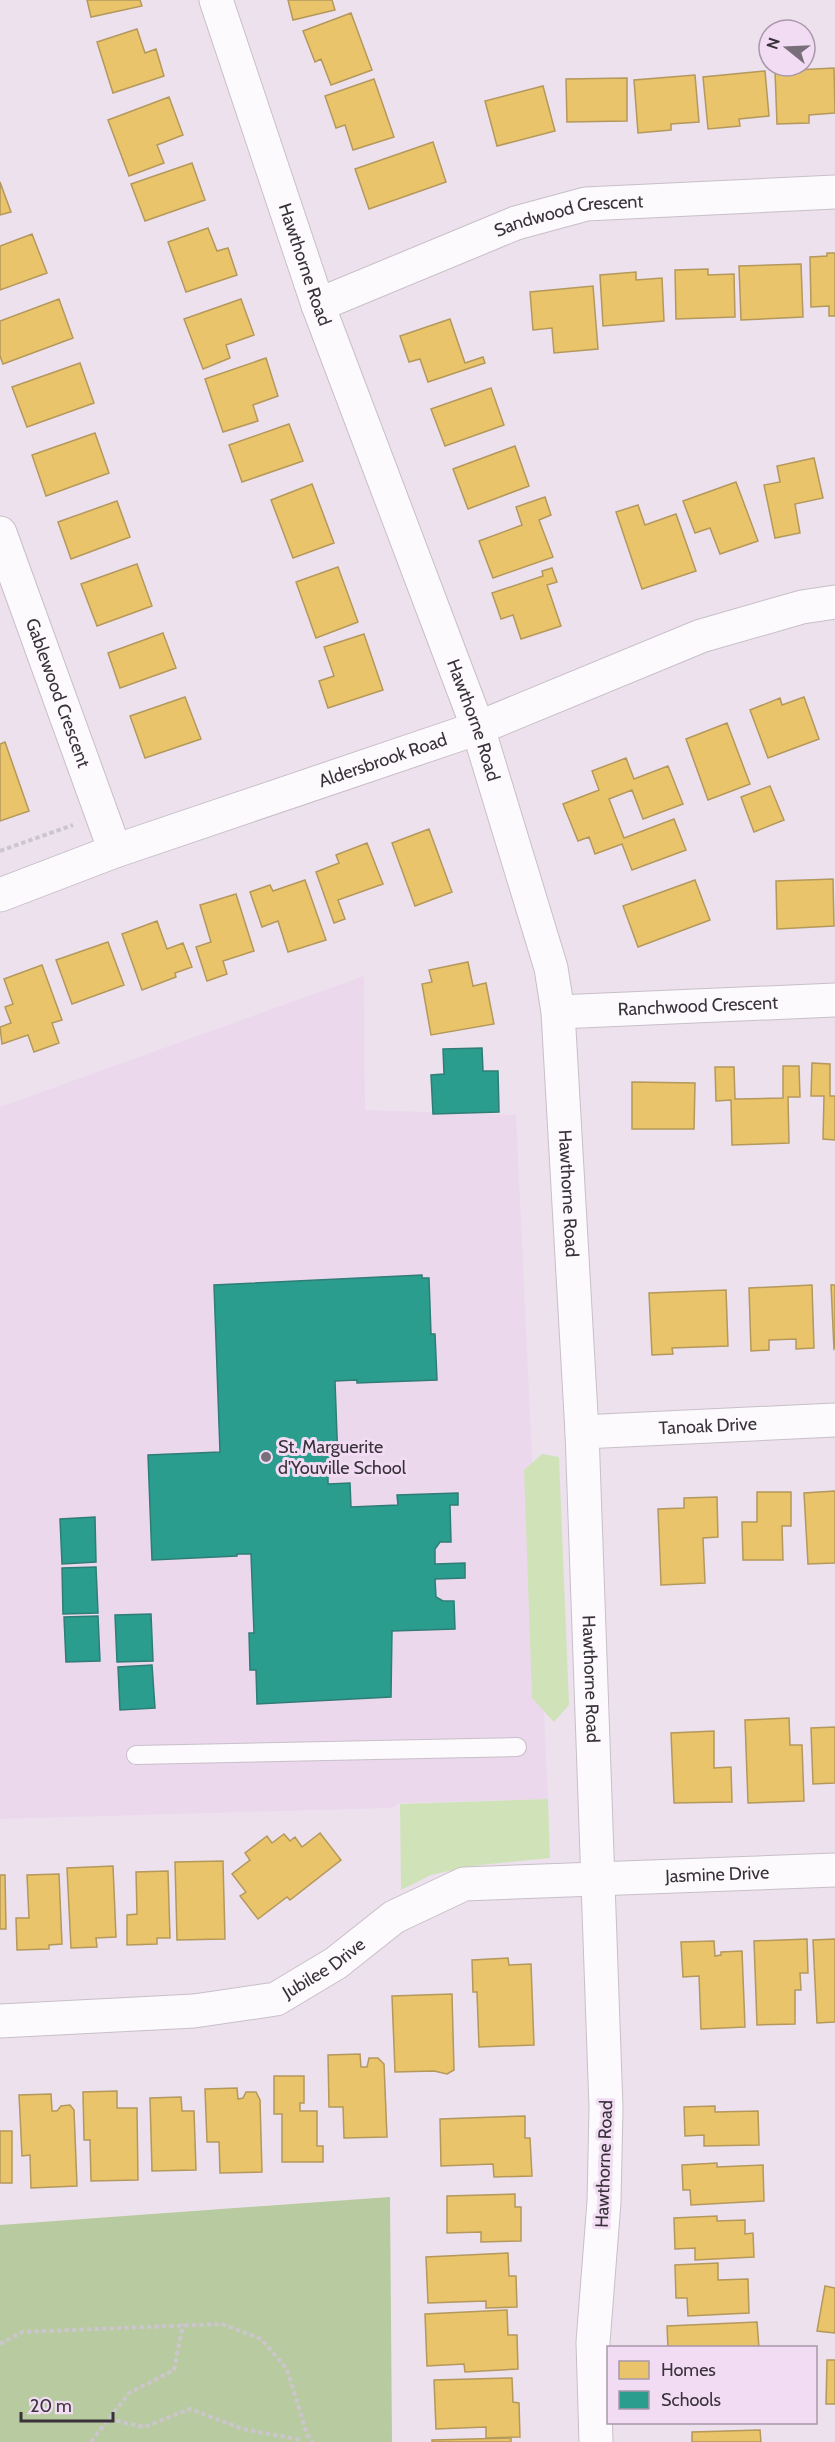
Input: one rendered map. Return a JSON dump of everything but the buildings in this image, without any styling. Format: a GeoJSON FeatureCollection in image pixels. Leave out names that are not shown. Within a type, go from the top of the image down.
{"type":"FeatureCollection","features":[{"type":"Feature","properties":{"kind":"street","name":"Hawthorne Road"},"geometry":{"type":"LineString","coordinates":[[216,0],[318,305],[478,728],[551,968],[558,1012],[582,1432],[606,2108],[604,2202],[593,2343],[596,2442]]}},
{"type":"Feature","properties":{"kind":"street","name":"Sandwood Crescent"},"geometry":{"type":"LineString","coordinates":[[318,305],[516,224],[586,204],[835,192]]}},
{"type":"Feature","properties":{"kind":"street","name":"Gablewood Crescent"},"geometry":{"type":"LineString","coordinates":[[0,533],[115,852]]}},
{"type":"Feature","properties":{"kind":"street","name":"Aldersbrook Road"},"geometry":{"type":"LineString","coordinates":[[0,895],[115,852],[478,728],[701,636],[802,607],[835,602]]}},
{"type":"Feature","properties":{"kind":"street","name":"Ranchwood Crescent"},"geometry":{"type":"LineString","coordinates":[[558,1012],[835,1000]]}},
{"type":"Feature","properties":{"kind":"street","name":"Tanoak Drive"},"geometry":{"type":"LineString","coordinates":[[582,1432],[835,1420]]}},
{"type":"Feature","properties":{"kind":"street","name":"Jasmine Drive"},"geometry":{"type":"LineString","coordinates":[[598,1877],[835,1869]]}},
{"type":"Feature","properties":{"kind":"street","name":"Jubilee Drive"},"geometry":{"type":"LineString","coordinates":[[0,2021],[194,2011],[276,1999],[336,1963],[394,1917],[464,1884],[598,1877]]}},
{"type":"Feature","properties":{"kind":"lane"},"geometry":{"type":"LineString","coordinates":[[136,1755],[517,1747]]}},
{"type":"Feature","properties":{"kind":"path"},"geometry":{"type":"LineString","coordinates":[[0,851],[77,824]]}},
{"type":"Feature","properties":{"kind":"path"},"geometry":{"type":"LineString","coordinates":[[91,2442],[129,2393],[174,2370],[183,2324]]}},
{"type":"Feature","properties":{"kind":"path"},"geometry":{"type":"LineString","coordinates":[[0,2344],[22,2332],[222,2324],[261,2338],[287,2369],[306,2435],[313,2442]]}},
{"type":"Feature","properties":{"kind":"path"},"geometry":{"type":"LineString","coordinates":[[109,2419],[144,2427],[190,2409],[243,2429],[301,2441],[306,2435]]}},
{"type":"Feature","properties":{"kind":"shaded area","name":"St. Marguerite d'Youville School"},"geometry":{"type":"Polygon","coordinates":[[[364,976],[365,1110],[516,1115],[548,1799],[400,1803],[391,1808],[0,1819],[0,1107],[364,976]]]}},
{"type":"Feature","properties":{"kind":"green space"},"geometry":{"type":"Polygon","coordinates":[[[542,1454],[559,1457],[569,1705],[554,1722],[532,1698],[524,1470],[542,1454]]]}},
{"type":"Feature","properties":{"kind":"green space"},"geometry":{"type":"Polygon","coordinates":[[[548,1799],[550,1858],[472,1866],[431,1875],[401,1890],[400,1804],[548,1799]]]}},
{"type":"Feature","properties":{"kind":"green space"},"geometry":{"type":"Polygon","coordinates":[[[390,2197],[392,2442],[0,2442],[0,2225],[390,2197]]]}},
{"type":"Feature","properties":{"kind":"place","name":"St. Marguerite d'Youville School"},"geometry":{"type":"Point","coordinates":[266,1457]}}]}
